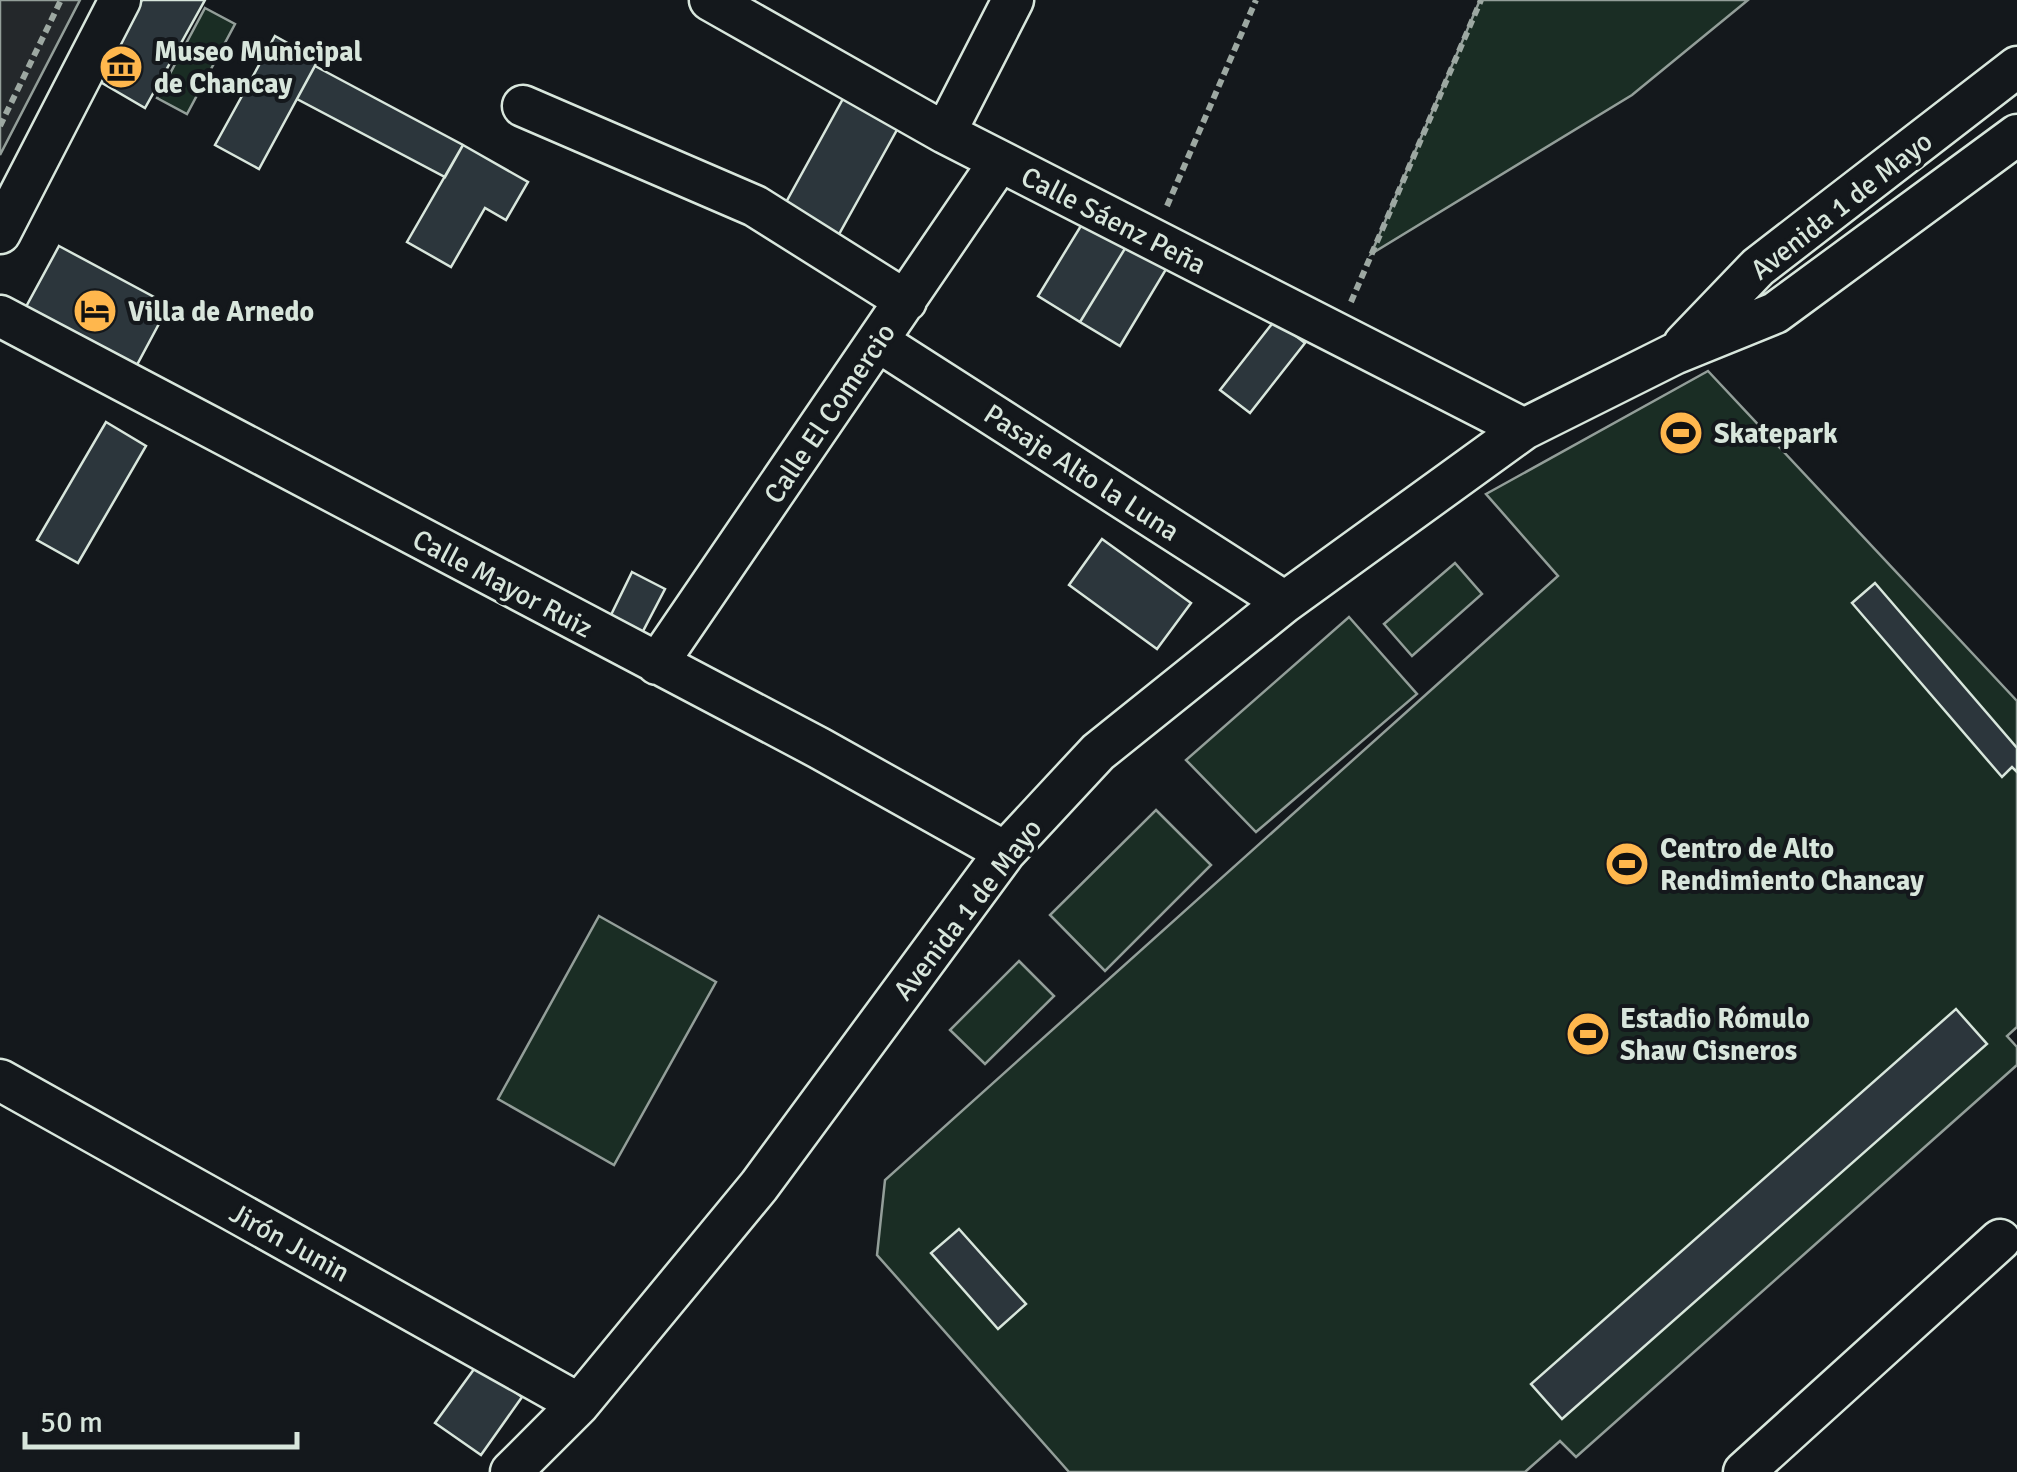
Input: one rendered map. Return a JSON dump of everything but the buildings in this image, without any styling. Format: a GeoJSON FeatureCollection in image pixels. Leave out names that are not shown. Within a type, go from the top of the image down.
{"type":"FeatureCollection","features":[{"type":"Feature","properties":{"kind":"street"},"geometry":{"type":"LineString","coordinates":[[0,233],[120,0]]}},
{"type":"Feature","properties":{"kind":"street","name":"Calle Sáenz Peña"},"geometry":{"type":"LineString","coordinates":[[710,0],[945,133],[1524,429]]}},
{"type":"Feature","properties":{"kind":"street"},"geometry":{"type":"LineString","coordinates":[[945,133],[1012,0]]}},
{"type":"Feature","properties":{"kind":"street","name":"Avenida 1 de Mayo"},"geometry":{"type":"LineString","coordinates":[[1674,354],[1758,267],[2017,66]]}},
{"type":"Feature","properties":{"kind":"street"},"geometry":{"type":"LineString","coordinates":[[523,106],[755,206],[906,301]]}},
{"type":"Feature","properties":{"kind":"street","name":"Avenida 1 de Mayo"},"geometry":{"type":"LineString","coordinates":[[511,1472],[579,1404],[760,1186],[1005,852],[1098,752],[1285,602],[1524,429],[1674,354],[1775,313],[2017,136]]}},
{"type":"Feature","properties":{"kind":"street","name":"Calle El Comercio"},"geometry":{"type":"LineString","coordinates":[[657,664],[1000,161]]}},
{"type":"Feature","properties":{"kind":"street","name":"Calle Mayor Ruiz"},"geometry":{"type":"LineString","coordinates":[[0,316],[1005,852]]}},
{"type":"Feature","properties":{"kind":"street","name":"Pasaje Alto la Luna"},"geometry":{"type":"LineString","coordinates":[[878,342],[1285,602]]}},
{"type":"Feature","properties":{"kind":"street","name":"Jirón Junin"},"geometry":{"type":"LineString","coordinates":[[0,1080],[579,1404]]}},
{"type":"Feature","properties":{"kind":"street"},"geometry":{"type":"LineString","coordinates":[[1744,1472],[2000,1240]]}},
{"type":"Feature","properties":{"kind":"path"},"geometry":{"type":"LineString","coordinates":[[0,126],[61,0]]}},
{"type":"Feature","properties":{"kind":"path"},"geometry":{"type":"LineString","coordinates":[[1153,240],[1256,0]]}},
{"type":"Feature","properties":{"kind":"path"},"geometry":{"type":"LineString","coordinates":[[1337,333],[1481,0]]}},
{"type":"Feature","properties":{"kind":"green space"},"geometry":{"type":"Polygon","coordinates":[[[1480,0],[1748,0],[1632,95],[1371,254],[1480,0]]]}},
{"type":"Feature","properties":{"kind":"green space"},"geometry":{"type":"Polygon","coordinates":[[[205,8],[235,24],[187,114],[157,98],[205,8]]]}},
{"type":"Feature","properties":{"kind":"green space","name":"Centro de Alto Rendimiento Chancay"},"geometry":{"type":"Polygon","coordinates":[[[1708,371],[2017,701],[2017,1027],[2007,1036],[2017,1047],[2017,1065],[1576,1457],[1560,1441],[1525,1472],[1069,1472],[877,1255],[885,1180],[1558,576],[1486,494],[1708,371]]]}},
{"type":"Feature","properties":{"kind":"green space"},"geometry":{"type":"Polygon","coordinates":[[[1455,563],[1482,594],[1412,656],[1384,624],[1455,563]]]}},
{"type":"Feature","properties":{"kind":"green space"},"geometry":{"type":"Polygon","coordinates":[[[1349,617],[1417,694],[1256,832],[1186,760],[1349,617]]]}},
{"type":"Feature","properties":{"kind":"green space"},"geometry":{"type":"Polygon","coordinates":[[[1156,810],[1211,865],[1105,971],[1050,915],[1156,810]]]}},
{"type":"Feature","properties":{"kind":"green space"},"geometry":{"type":"Polygon","coordinates":[[[599,916],[716,982],[614,1165],[498,1099],[599,916]]]}},
{"type":"Feature","properties":{"kind":"green space"},"geometry":{"type":"Polygon","coordinates":[[[1019,961],[1054,996],[985,1064],[950,1030],[1019,961]]]}},
{"type":"Feature","properties":{"kind":"shaded area"},"geometry":{"type":"Polygon","coordinates":[[[0,0],[80,0],[0,155],[0,0]]]}},
{"type":"Feature","properties":{"kind":"place","name":"Museo Municipal de Chancay"},"geometry":{"type":"Point","coordinates":[121,67]}},
{"type":"Feature","properties":{"kind":"place","name":"Villa de Arnedo"},"geometry":{"type":"Point","coordinates":[95,311]}},
{"type":"Feature","properties":{"kind":"place","name":"Skatepark"},"geometry":{"type":"Point","coordinates":[1681,433]}},
{"type":"Feature","properties":{"kind":"place","name":"Centro de Alto Rendimiento Chancay"},"geometry":{"type":"Point","coordinates":[1627,864]}},
{"type":"Feature","properties":{"kind":"place","name":"Estadio Rómulo Shaw Cisneros"},"geometry":{"type":"Point","coordinates":[1588,1034]}}]}
